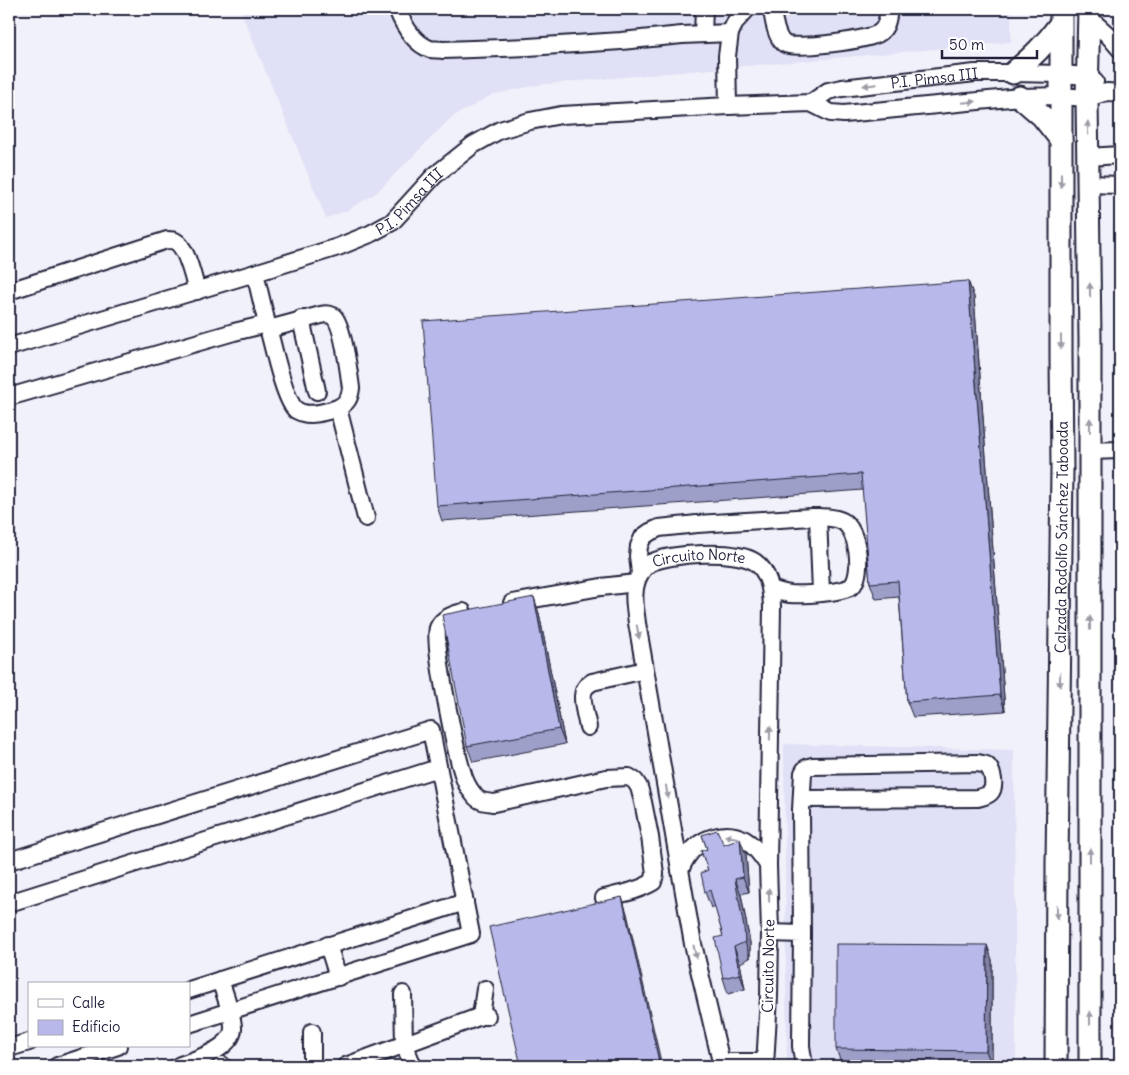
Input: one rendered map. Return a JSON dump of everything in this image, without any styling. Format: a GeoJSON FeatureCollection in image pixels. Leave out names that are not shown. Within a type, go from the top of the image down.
{"type":"FeatureCollection","features":[{"type":"Feature","properties":{"kind":"main road","name":"Calzada Rodolfo Sánchez Taboada"},"geometry":{"type":"LineString","coordinates":[[1089,13],[1088,76],[1105,94],[1088,157],[1090,1066]]}},
{"type":"Feature","properties":{"kind":"main road","name":"Calzada Rodolfo Sánchez Taboada"},"geometry":{"type":"LineString","coordinates":[[1056,1066],[1062,469],[1060,17]]}},
{"type":"Feature","properties":{"kind":"main road"},"geometry":{"type":"LineString","coordinates":[[1013,73],[1047,42],[1060,17]]}},
{"type":"Feature","properties":{"kind":"main road"},"geometry":{"type":"LineString","coordinates":[[1020,97],[1042,116],[1061,140]]}},
{"type":"Feature","properties":{"kind":"street"},"geometry":{"type":"LineString","coordinates":[[397,9],[404,26],[418,41],[430,49],[442,50],[612,42],[682,35],[730,33]]}},
{"type":"Feature","properties":{"kind":"street"},"geometry":{"type":"LineString","coordinates":[[703,34],[704,9]]}},
{"type":"Feature","properties":{"kind":"street"},"geometry":{"type":"LineString","coordinates":[[728,106],[727,56],[730,33],[736,21],[747,9]]}},
{"type":"Feature","properties":{"kind":"street"},"geometry":{"type":"LineString","coordinates":[[772,9],[779,37],[784,44],[795,46],[825,44],[869,37],[880,33],[885,26],[889,9]]}},
{"type":"Feature","properties":{"kind":"street"},"geometry":{"type":"LineString","coordinates":[[1089,13],[1120,49]]}},
{"type":"Feature","properties":{"kind":"street","name":"P.I. Pimsa III"},"geometry":{"type":"LineString","coordinates":[[811,103],[828,91],[842,88],[975,74],[1013,73],[1088,76]]}},
{"type":"Feature","properties":{"kind":"street","name":"P.I. Pimsa III"},"geometry":{"type":"LineString","coordinates":[[9,347],[255,273],[338,247],[370,234],[392,222],[434,176],[473,145],[500,130],[530,121],[561,115],[811,103],[840,114],[1020,97],[1105,94]]}},
{"type":"Feature","properties":{"kind":"street"},"geometry":{"type":"LineString","coordinates":[[1088,157],[1120,155]]}},
{"type":"Feature","properties":{"kind":"street"},"geometry":{"type":"LineString","coordinates":[[1088,184],[1120,185]]}},
{"type":"Feature","properties":{"kind":"street"},"geometry":{"type":"LineString","coordinates":[[9,291],[167,240],[174,241],[180,245],[190,267],[197,291]]}},
{"type":"Feature","properties":{"kind":"street"},"geometry":{"type":"LineString","coordinates":[[9,398],[225,335],[268,327],[327,314],[331,315],[337,322],[344,344],[351,388],[351,396],[348,401],[338,408],[310,414],[302,413],[296,410],[288,397],[283,385],[268,327],[255,273]]}},
{"type":"Feature","properties":{"kind":"street"},"geometry":{"type":"LineString","coordinates":[[301,320],[317,391]]}},
{"type":"Feature","properties":{"kind":"street"},"geometry":{"type":"LineString","coordinates":[[338,408],[366,518]]}},
{"type":"Feature","properties":{"kind":"street"},"geometry":{"type":"LineString","coordinates":[[1090,451],[1120,450]]}},
{"type":"Feature","properties":{"kind":"street"},"geometry":{"type":"LineString","coordinates":[[818,517],[822,592]]}},
{"type":"Feature","properties":{"kind":"street"},"geometry":{"type":"LineString","coordinates":[[498,605],[601,587],[638,578],[639,546],[643,537],[659,528],[745,520],[818,517],[842,521],[848,525],[855,538],[858,564],[857,577],[852,586],[846,590],[835,592],[792,594],[771,589]]}},
{"type":"Feature","properties":{"kind":"street","name":"Circuito Norte"},"geometry":{"type":"LineString","coordinates":[[722,1064],[694,944],[680,870],[636,622],[634,598],[638,578],[649,564],[674,556],[711,553],[746,557],[755,562],[766,575],[771,589],[768,865],[770,933],[765,1064]]}},
{"type":"Feature","properties":{"kind":"street"},"geometry":{"type":"LineString","coordinates":[[479,609],[450,616],[442,622],[437,630],[444,688],[456,751],[468,787],[475,797],[483,802],[494,803],[606,778],[629,777],[635,781],[644,802],[656,874],[653,882],[645,887],[604,898]]}},
{"type":"Feature","properties":{"kind":"street"},"geometry":{"type":"LineString","coordinates":[[588,727],[583,699],[584,689],[587,685],[592,682],[645,670]]}},
{"type":"Feature","properties":{"kind":"street"},"geometry":{"type":"LineString","coordinates":[[9,861],[431,730],[471,934],[190,1024]]}},
{"type":"Feature","properties":{"kind":"street"},"geometry":{"type":"LineString","coordinates":[[802,798],[978,798],[990,794],[993,779],[987,766],[978,763],[812,766],[805,769],[803,773],[802,798],[801,1046],[804,1066]]}},
{"type":"Feature","properties":{"kind":"street"},"geometry":{"type":"LineString","coordinates":[[9,903],[438,768]]}},
{"type":"Feature","properties":{"kind":"street"},"geometry":{"type":"LineString","coordinates":[[680,870],[695,847],[704,840],[725,834],[745,840],[760,854],[768,865]]}},
{"type":"Feature","properties":{"kind":"street"},"geometry":{"type":"LineString","coordinates":[[190,990],[465,902]]}},
{"type":"Feature","properties":{"kind":"street"},"geometry":{"type":"LineString","coordinates":[[770,933],[802,934]]}},
{"type":"Feature","properties":{"kind":"street"},"geometry":{"type":"LineString","coordinates":[[328,945],[338,977]]}},
{"type":"Feature","properties":{"kind":"street"},"geometry":{"type":"LineString","coordinates":[[178,1066],[217,1050],[228,1041],[234,1030],[220,980]]}},
{"type":"Feature","properties":{"kind":"street"},"geometry":{"type":"LineString","coordinates":[[346,1066],[484,1016],[485,989]]}},
{"type":"Feature","properties":{"kind":"street"},"geometry":{"type":"LineString","coordinates":[[404,994],[404,1044],[413,1066]]}},
{"type":"Feature","properties":{"kind":"street"},"geometry":{"type":"LineString","coordinates":[[312,1032],[312,1066]]}},
{"type":"Feature","properties":{"kind":"street"},"geometry":{"type":"LineString","coordinates":[[9,1048],[28,1042]]}},
{"type":"Feature","properties":{"kind":"street"},"geometry":{"type":"LineString","coordinates":[[57,1066],[95,1050]]}},
{"type":"Feature","properties":{"kind":"street"},"geometry":{"type":"LineString","coordinates":[[722,1064],[765,1064]]}},
{"type":"Feature","properties":{"kind":"shaded area"},"geometry":{"type":"Polygon","coordinates":[[[240,9],[1011,9],[1011,42],[537,85],[492,95],[452,117],[376,193],[346,211],[326,218],[240,9]]]}},
{"type":"Feature","properties":{"kind":"shaded area"},"geometry":{"type":"Polygon","coordinates":[[[784,744],[1014,750],[1016,1066],[787,1066],[784,744]]]}},
{"type":"Feature","properties":{"kind":"building"},"geometry":{"type":"Polygon","coordinates":[[[968,281],[1000,695],[907,702],[898,581],[870,583],[861,474],[437,506],[423,321],[968,281]]]}},
{"type":"Feature","properties":{"kind":"building"},"geometry":{"type":"Polygon","coordinates":[[[534,597],[559,729],[467,746],[442,615],[534,597]]]}},
{"type":"Feature","properties":{"kind":"building"},"geometry":{"type":"Polygon","coordinates":[[[717,830],[724,845],[740,839],[743,877],[735,879],[745,942],[734,947],[740,974],[723,978],[715,938],[723,936],[710,890],[705,892],[701,873],[708,870],[701,851],[707,849],[702,835],[717,830]]]}},
{"type":"Feature","properties":{"kind":"building"},"geometry":{"type":"Polygon","coordinates":[[[622,897],[660,1066],[521,1066],[489,927],[622,897]]]}},
{"type":"Feature","properties":{"kind":"building"},"geometry":{"type":"Polygon","coordinates":[[[836,944],[987,945],[986,1051],[836,1049],[836,944]]]}}]}
